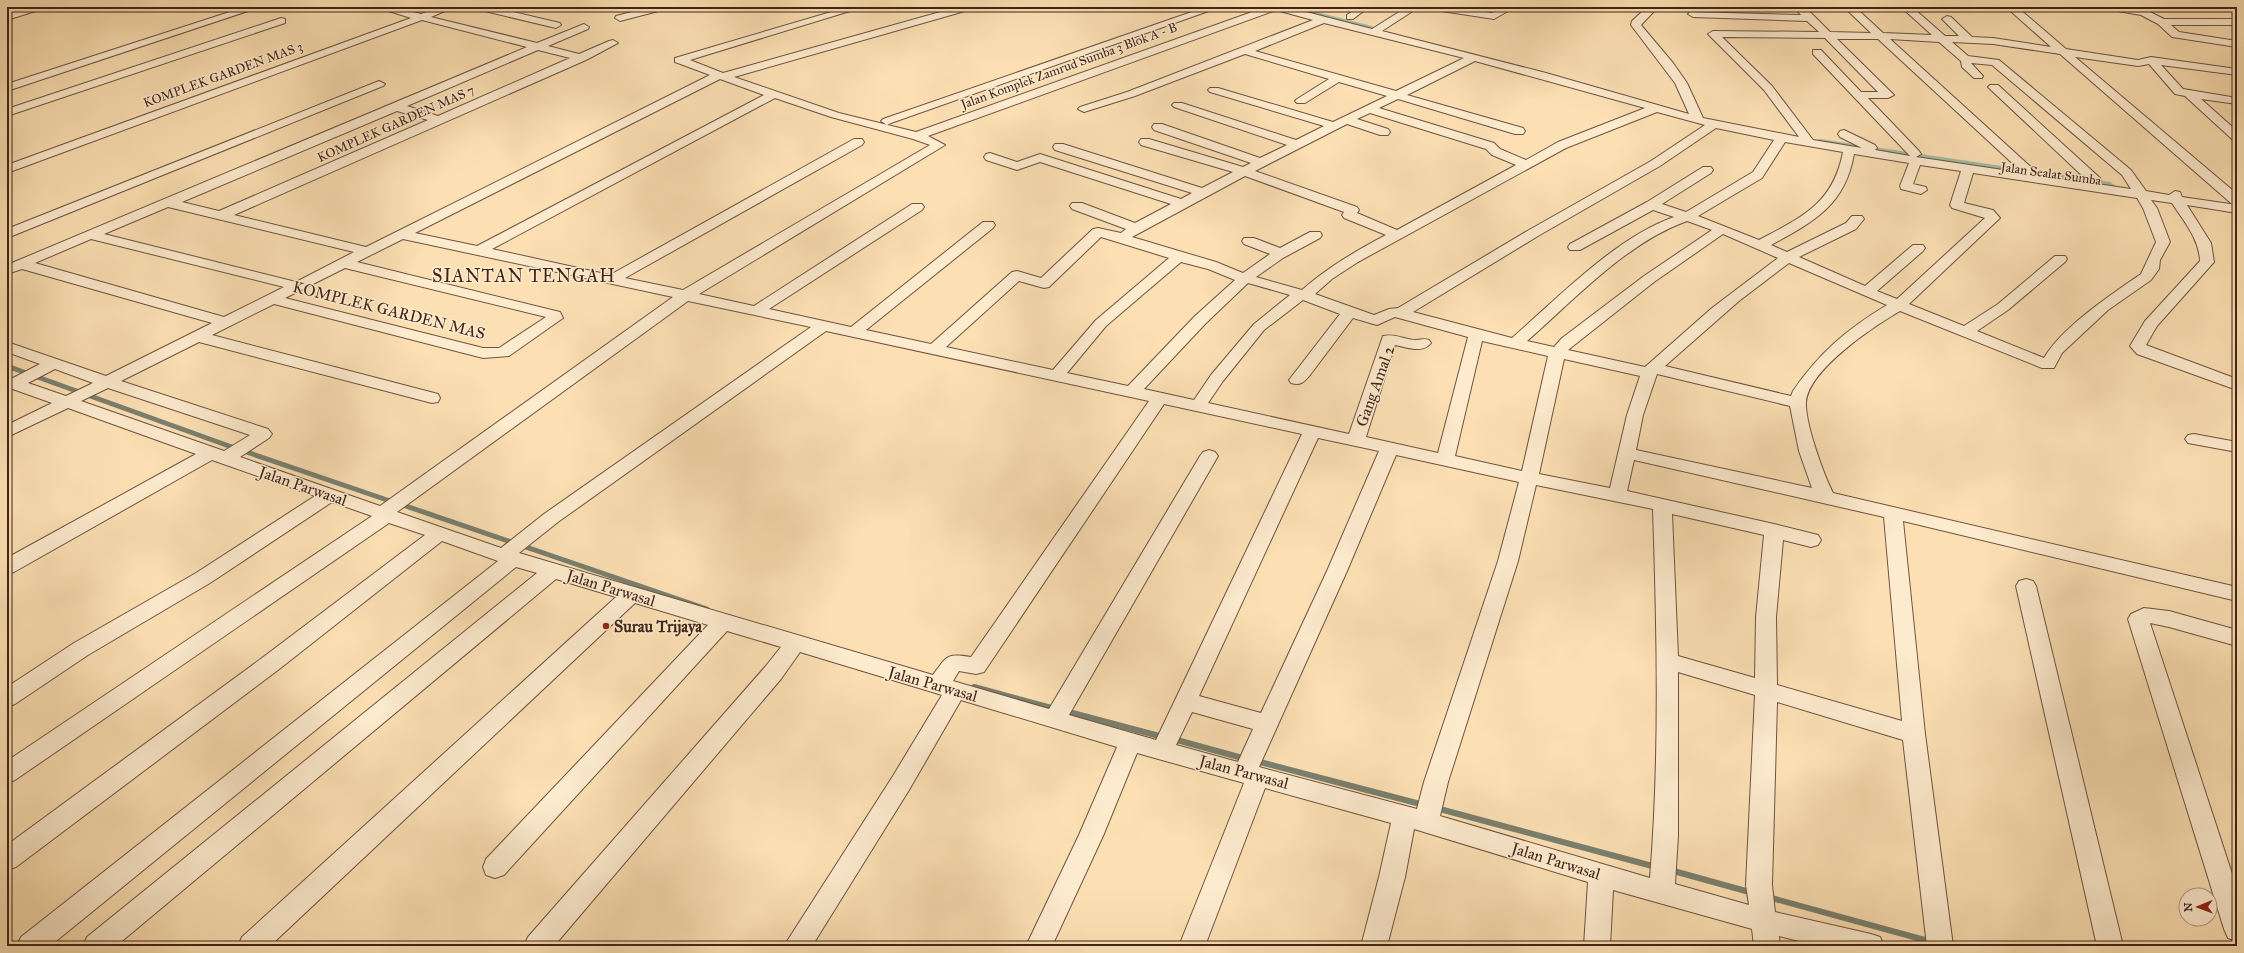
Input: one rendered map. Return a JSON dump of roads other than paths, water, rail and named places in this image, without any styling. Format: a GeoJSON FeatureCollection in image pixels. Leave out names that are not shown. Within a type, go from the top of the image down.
{"type":"FeatureCollection","features":[{"type":"Feature","properties":{"kind":"street"},"geometry":{"type":"LineString","coordinates":[[7,17],[43,7]]}},
{"type":"Feature","properties":{"kind":"street"},"geometry":{"type":"LineString","coordinates":[[7,88],[255,7]]}},
{"type":"Feature","properties":{"kind":"street"},"geometry":{"type":"LineString","coordinates":[[381,7],[582,58]]}},
{"type":"Feature","properties":{"kind":"street","name":"KOMPLEK GARDEN MAS 3"},"geometry":{"type":"LineString","coordinates":[[7,169],[449,7]]}},
{"type":"Feature","properties":{"kind":"street"},"geometry":{"type":"LineString","coordinates":[[479,7],[556,25]]}},
{"type":"Feature","properties":{"kind":"street"},"geometry":{"type":"LineString","coordinates":[[620,18],[663,7]]}},
{"type":"Feature","properties":{"kind":"street"},"geometry":{"type":"LineString","coordinates":[[7,773],[342,548],[405,498],[686,295],[938,145],[917,136],[835,115],[679,60],[858,7]]}},
{"type":"Feature","properties":{"kind":"street"},"geometry":{"type":"LineString","coordinates":[[7,432],[296,286],[722,76],[969,7]]}},
{"type":"Feature","properties":{"kind":"street"},"geometry":{"type":"LineString","coordinates":[[887,121],[1098,49],[1215,7]]}},
{"type":"Feature","properties":{"kind":"street"},"geometry":{"type":"LineString","coordinates":[[1275,7],[1473,58],[1698,120],[1781,139],[1806,140],[1849,150],[1916,158],[1968,169],[2021,173],[2176,196],[2237,201]]}},
{"type":"Feature","properties":{"kind":"street","name":"Jalan Komplek Zamrud Sumba 3 Blok A - B"},"geometry":{"type":"LineString","coordinates":[[917,136],[1275,7]]}},
{"type":"Feature","properties":{"kind":"street"},"geometry":{"type":"LineString","coordinates":[[1350,17],[1364,7]]}},
{"type":"Feature","properties":{"kind":"street"},"geometry":{"type":"LineString","coordinates":[[1373,32],[1414,7]]}},
{"type":"Feature","properties":{"kind":"street"},"geometry":{"type":"LineString","coordinates":[[1435,7],[1494,16],[1510,7]]}},
{"type":"Feature","properties":{"kind":"street"},"geometry":{"type":"LineString","coordinates":[[1653,7],[1636,23],[1636,25],[1669,65],[1681,83],[1698,120]]}},
{"type":"Feature","properties":{"kind":"street"},"geometry":{"type":"LineString","coordinates":[[1799,7],[1888,96],[1859,95]]}},
{"type":"Feature","properties":{"kind":"street"},"geometry":{"type":"LineString","coordinates":[[1849,7],[1881,36],[2021,173]]}},
{"type":"Feature","properties":{"kind":"street"},"geometry":{"type":"LineString","coordinates":[[1652,205],[1689,216],[1722,229],[1867,292],[1900,304],[2048,365],[2056,350],[2069,338],[2103,307],[2146,276],[2152,269],[2153,260],[2163,242],[2153,214],[2127,173],[1995,62],[1965,59],[1906,7]]}},
{"type":"Feature","properties":{"kind":"street"},"geometry":{"type":"LineString","coordinates":[[2011,7],[2237,201]]}},
{"type":"Feature","properties":{"kind":"street"},"geometry":{"type":"LineString","coordinates":[[2112,7],[2144,12],[2162,22],[2175,35],[2237,44]]}},
{"type":"Feature","properties":{"kind":"street"},"geometry":{"type":"LineString","coordinates":[[1692,10],[1810,18]]}},
{"type":"Feature","properties":{"kind":"street"},"geometry":{"type":"LineString","coordinates":[[1692,10],[1708,29],[1768,88],[1806,140]]}},
{"type":"Feature","properties":{"kind":"street"},"geometry":{"type":"LineString","coordinates":[[1084,109],[1131,94],[1245,51],[1324,19]]}},
{"type":"Feature","properties":{"kind":"street"},"geometry":{"type":"LineString","coordinates":[[1947,20],[1969,40]]}},
{"type":"Feature","properties":{"kind":"street"},"geometry":{"type":"LineString","coordinates":[[7,113],[281,21]]}},
{"type":"Feature","properties":{"kind":"street"},"geometry":{"type":"LineString","coordinates":[[2162,22],[2237,22]]}},
{"type":"Feature","properties":{"kind":"street"},"geometry":{"type":"LineString","coordinates":[[7,270],[584,27]]}},
{"type":"Feature","properties":{"kind":"street"},"geometry":{"type":"LineString","coordinates":[[1708,29],[1829,36],[1881,36],[1969,40],[2138,63],[2151,60],[2237,72]]}},
{"type":"Feature","properties":{"kind":"street","name":"KOMPLEK GARDEN MAS 7"},"geometry":{"type":"LineString","coordinates":[[220,216],[613,44]]}},
{"type":"Feature","properties":{"kind":"street"},"geometry":{"type":"LineString","coordinates":[[1098,49],[1126,60]]}},
{"type":"Feature","properties":{"kind":"street"},"geometry":{"type":"LineString","coordinates":[[1245,51],[1519,131]]}},
{"type":"Feature","properties":{"kind":"street"},"geometry":{"type":"LineString","coordinates":[[1817,52],[1859,95],[1916,158]]}},
{"type":"Feature","properties":{"kind":"street"},"geometry":{"type":"LineString","coordinates":[[1122,237],[1136,228],[1297,144],[1473,58]]}},
{"type":"Feature","properties":{"kind":"street"},"geometry":{"type":"LineString","coordinates":[[1965,59],[1966,65],[1978,76]]}},
{"type":"Feature","properties":{"kind":"street"},"geometry":{"type":"LineString","coordinates":[[2151,60],[2179,92],[2190,95],[2237,101]]}},
{"type":"Feature","properties":{"kind":"street"},"geometry":{"type":"LineString","coordinates":[[1300,101],[1338,78]]}},
{"type":"Feature","properties":{"kind":"street"},"geometry":{"type":"LineString","coordinates":[[7,234],[379,84]]}},
{"type":"Feature","properties":{"kind":"street"},"geometry":{"type":"LineString","coordinates":[[1994,87],[2095,181]]}},
{"type":"Feature","properties":{"kind":"street"},"geometry":{"type":"LineString","coordinates":[[1214,90],[1335,126]]}},
{"type":"Feature","properties":{"kind":"street"},"geometry":{"type":"LineString","coordinates":[[478,251],[773,94]]}},
{"type":"Feature","properties":{"kind":"street"},"geometry":{"type":"LineString","coordinates":[[2190,95],[2237,137]]}},
{"type":"Feature","properties":{"kind":"street"},"geometry":{"type":"LineString","coordinates":[[1178,105],[1297,144]]}},
{"type":"Feature","properties":{"kind":"street"},"geometry":{"type":"LineString","coordinates":[[394,106],[440,120]]}},
{"type":"Feature","properties":{"kind":"street"},"geometry":{"type":"LineString","coordinates":[[1198,406],[1217,378],[1259,327],[1338,269],[1525,164],[1562,145],[1657,108]]}},
{"type":"Feature","properties":{"kind":"street"},"geometry":{"type":"LineString","coordinates":[[1370,109],[1490,146],[1496,152],[1525,164]]}},
{"type":"Feature","properties":{"kind":"street"},"geometry":{"type":"LineString","coordinates":[[2210,114],[2230,117]]}},
{"type":"Feature","properties":{"kind":"street"},"geometry":{"type":"LineString","coordinates":[[1347,120],[1384,132]]}},
{"type":"Feature","properties":{"kind":"street"},"geometry":{"type":"LineString","coordinates":[[1398,314],[1441,290],[1490,258],[1678,151],[1714,124]]}},
{"type":"Feature","properties":{"kind":"street"},"geometry":{"type":"LineString","coordinates":[[1158,127],[1262,163]]}},
{"type":"Feature","properties":{"kind":"street"},"geometry":{"type":"LineString","coordinates":[[1844,134],[1867,151]]}},
{"type":"Feature","properties":{"kind":"street"},"geometry":{"type":"LineString","coordinates":[[1515,344],[1588,279],[1639,239],[1661,226],[1689,216],[1758,175],[1781,139]]}},
{"type":"Feature","properties":{"kind":"street"},"geometry":{"type":"LineString","coordinates":[[613,279],[769,190],[858,142]]}},
{"type":"Feature","properties":{"kind":"street"},"geometry":{"type":"LineString","coordinates":[[1145,142],[1245,172],[1352,210],[1349,215],[1398,235]]}},
{"type":"Feature","properties":{"kind":"street"},"geometry":{"type":"LineString","coordinates":[[1059,147],[1204,193]]}},
{"type":"Feature","properties":{"kind":"street"},"geometry":{"type":"LineString","coordinates":[[1759,246],[1829,202],[1837,188],[1849,150]]}},
{"type":"Feature","properties":{"kind":"street"},"geometry":{"type":"LineString","coordinates":[[990,157],[1017,166],[1040,158],[1183,204]]}},
{"type":"Feature","properties":{"kind":"street"},"geometry":{"type":"LineString","coordinates":[[1916,158],[1906,186],[1921,190]]}},
{"type":"Feature","properties":{"kind":"street","name":"Jalan Sealat Sumba"},"geometry":{"type":"LineString","coordinates":[[1916,158],[2021,173],[2095,181],[2138,191]]}},
{"type":"Feature","properties":{"kind":"street"},"geometry":{"type":"LineString","coordinates":[[1826,496],[1808,455],[1798,403],[1801,391],[1820,365],[1845,340],[1900,304],[1993,218],[1988,213],[1957,205],[1968,169]]}},
{"type":"Feature","properties":{"kind":"street"},"geometry":{"type":"LineString","coordinates":[[1575,247],[1652,205],[1707,170]]}},
{"type":"Feature","properties":{"kind":"street"},"geometry":{"type":"LineString","coordinates":[[2176,196],[2237,209]]}},
{"type":"Feature","properties":{"kind":"street"},"geometry":{"type":"LineString","coordinates":[[2176,196],[2204,242],[2208,254],[2207,262],[2150,324],[2138,346],[2143,351],[2237,385]]}},
{"type":"Feature","properties":{"kind":"street"},"geometry":{"type":"LineString","coordinates":[[176,199],[172,204],[366,252]]}},
{"type":"Feature","properties":{"kind":"street"},"geometry":{"type":"LineString","coordinates":[[1077,206],[1136,228]]}},
{"type":"Feature","properties":{"kind":"street"},"geometry":{"type":"LineString","coordinates":[[757,310],[917,207]]}},
{"type":"Feature","properties":{"kind":"street"},"geometry":{"type":"LineString","coordinates":[[1617,495],[1626,453],[1651,370],[1724,305],[1787,258],[1845,230],[1857,219]]}},
{"type":"Feature","properties":{"kind":"street"},"geometry":{"type":"LineString","coordinates":[[854,332],[988,225]]}},
{"type":"Feature","properties":{"kind":"street"},"geometry":{"type":"LineString","coordinates":[[1374,946],[1392,877],[1424,806],[1482,644],[1508,561],[1529,478],[1557,353],[1568,341],[1649,279],[1722,229]]}},
{"type":"Feature","properties":{"kind":"street"},"geometry":{"type":"LineString","coordinates":[[934,349],[1017,275],[1044,284],[1098,232],[1122,237],[1178,257],[1211,265],[1218,270],[1303,294],[1349,313],[1375,321],[1389,312],[1515,344],[1651,370],[1798,403]]}},
{"type":"Feature","properties":{"kind":"street"},"geometry":{"type":"LineString","coordinates":[[401,234],[1056,376],[1313,430],[1529,478],[1617,495],[1774,530],[1811,540]]}},
{"type":"Feature","properties":{"kind":"street"},"geometry":{"type":"LineString","coordinates":[[90,235],[296,286]]}},
{"type":"Feature","properties":{"kind":"street"},"geometry":{"type":"LineString","coordinates":[[1132,392],[1192,328],[1245,278],[1277,255],[1315,235]]}},
{"type":"Feature","properties":{"kind":"street"},"geometry":{"type":"LineString","coordinates":[[1249,241],[1277,252],[1277,255]]}},
{"type":"Feature","properties":{"kind":"street"},"geometry":{"type":"LineString","coordinates":[[1867,292],[1918,248]]}},
{"type":"Feature","properties":{"kind":"street"},"geometry":{"type":"LineString","coordinates":[[1056,376],[1100,323],[1178,257]]}},
{"type":"Feature","properties":{"kind":"street"},"geometry":{"type":"LineString","coordinates":[[1966,331],[2003,308],[2014,296],[2060,259]]}},
{"type":"Feature","properties":{"kind":"street","name":"KOMPLEK GARDEN MAS"},"geometry":{"type":"LineString","coordinates":[[271,299],[484,353],[503,353],[555,318],[555,315],[343,263]]}},
{"type":"Feature","properties":{"kind":"street"},"geometry":{"type":"LineString","coordinates":[[21,264],[224,322]]}},
{"type":"Feature","properties":{"kind":"street"},"geometry":{"type":"LineString","coordinates":[[1297,380],[1313,364],[1332,333],[1349,313]]}},
{"type":"Feature","properties":{"kind":"street"},"geometry":{"type":"LineString","coordinates":[[30,946],[513,550],[824,325]]}},
{"type":"Feature","properties":{"kind":"street"},"geometry":{"type":"LineString","coordinates":[[1445,459],[1476,335]]}},
{"type":"Feature","properties":{"kind":"street"},"geometry":{"type":"LineString","coordinates":[[196,336],[432,398]]}},
{"type":"Feature","properties":{"kind":"street","name":"Gang Amal 2"},"geometry":{"type":"LineString","coordinates":[[1356,440],[1389,339],[1417,345],[1422,343]]}},
{"type":"Feature","properties":{"kind":"street"},"geometry":{"type":"LineString","coordinates":[[7,566],[229,453],[263,434],[100,385],[47,367],[11,352]]}},
{"type":"Feature","properties":{"kind":"street"},"geometry":{"type":"LineString","coordinates":[[15,381],[47,367]]}},
{"type":"Feature","properties":{"kind":"street","name":"Jalan Parwasal"},"geometry":{"type":"LineString","coordinates":[[15,381],[229,453],[330,495],[386,513],[439,534],[513,550],[553,571],[631,595],[946,688],[1061,709],[1131,741],[1169,738],[1251,768],[1424,806],[1601,875],[1761,903],[1871,946]]}},
{"type":"Feature","properties":{"kind":"street"},"geometry":{"type":"LineString","coordinates":[[797,946],[901,783],[946,688],[954,662],[976,666],[1160,398]]}},
{"type":"Feature","properties":{"kind":"street"},"geometry":{"type":"LineString","coordinates":[[1169,738],[1313,430]]}},
{"type":"Feature","properties":{"kind":"street"},"geometry":{"type":"LineString","coordinates":[[2194,439],[2237,448]]}},
{"type":"Feature","properties":{"kind":"street"},"geometry":{"type":"LineString","coordinates":[[1192,946],[1267,724],[1337,571],[1390,447]]}},
{"type":"Feature","properties":{"kind":"street"},"geometry":{"type":"LineString","coordinates":[[1626,453],[1826,496],[2237,594]]}},
{"type":"Feature","properties":{"kind":"street"},"geometry":{"type":"LineString","coordinates":[[1061,709],[1209,456]]}},
{"type":"Feature","properties":{"kind":"street"},"geometry":{"type":"LineString","coordinates":[[7,698],[88,645],[203,578],[330,495]]}},
{"type":"Feature","properties":{"kind":"street"},"geometry":{"type":"LineString","coordinates":[[1662,505],[1668,661],[1666,836],[1663,885]]}},
{"type":"Feature","properties":{"kind":"street"},"geometry":{"type":"LineString","coordinates":[[1893,512],[1914,734],[1938,938]]}},
{"type":"Feature","properties":{"kind":"street"},"geometry":{"type":"LineString","coordinates":[[1767,946],[1761,903],[1766,690],[1766,617],[1774,530]]}},
{"type":"Feature","properties":{"kind":"street"},"geometry":{"type":"LineString","coordinates":[[7,859],[270,664],[439,534]]}},
{"type":"Feature","properties":{"kind":"street"},"geometry":{"type":"LineString","coordinates":[[96,946],[553,571]]}},
{"type":"Feature","properties":{"kind":"street"},"geometry":{"type":"LineString","coordinates":[[2026,586],[2110,946]]}},
{"type":"Feature","properties":{"kind":"street"},"geometry":{"type":"LineString","coordinates":[[251,946],[631,595]]}},
{"type":"Feature","properties":{"kind":"street"},"geometry":{"type":"LineString","coordinates":[[2237,638],[2144,615],[2138,619],[2237,929]]}},
{"type":"Feature","properties":{"kind":"street"},"geometry":{"type":"LineString","coordinates":[[495,867],[723,622]]}},
{"type":"Feature","properties":{"kind":"street"},"geometry":{"type":"LineString","coordinates":[[537,946],[768,679],[795,643]]}},
{"type":"Feature","properties":{"kind":"street"},"geometry":{"type":"LineString","coordinates":[[1668,661],[1914,734]]}},
{"type":"Feature","properties":{"kind":"street"},"geometry":{"type":"LineString","coordinates":[[1185,701],[1267,724]]}},
{"type":"Feature","properties":{"kind":"street"},"geometry":{"type":"LineString","coordinates":[[1039,946],[1091,836],[1131,741]]}},
{"type":"Feature","properties":{"kind":"street"},"geometry":{"type":"LineString","coordinates":[[1597,946],[1601,875]]}},
{"type":"Feature","properties":{"kind":"waterway"},"geometry":{"type":"LineString","coordinates":[[1286,7],[1369,28]]}},
{"type":"Feature","properties":{"kind":"waterway"},"geometry":{"type":"LineString","coordinates":[[1820,142],[2110,186]]}},
{"type":"Feature","properties":{"kind":"waterway"},"geometry":{"type":"LineString","coordinates":[[7,366],[229,446],[393,502]]}},
{"type":"Feature","properties":{"kind":"waterway"},"geometry":{"type":"LineString","coordinates":[[400,504],[707,609]]}},
{"type":"Feature","properties":{"kind":"waterway"},"geometry":{"type":"LineString","coordinates":[[974,687],[1055,709]]}},
{"type":"Feature","properties":{"kind":"waterway"},"geometry":{"type":"LineString","coordinates":[[1065,711],[1163,737]]}},
{"type":"Feature","properties":{"kind":"waterway"},"geometry":{"type":"LineString","coordinates":[[1173,739],[1246,759]]}},
{"type":"Feature","properties":{"kind":"waterway"},"geometry":{"type":"LineString","coordinates":[[1256,761],[1424,805]]}},
{"type":"Feature","properties":{"kind":"waterway"},"geometry":{"type":"LineString","coordinates":[[1436,808],[1656,867]]}},
{"type":"Feature","properties":{"kind":"waterway"},"geometry":{"type":"LineString","coordinates":[[1670,870],[1753,893]]}},
{"type":"Feature","properties":{"kind":"waterway"},"geometry":{"type":"LineString","coordinates":[[1768,897],[1932,942]]}},
{"type":"Feature","properties":{"kind":"place","name":"Surau Trijaya"},"geometry":{"type":"Point","coordinates":[606,626]}},
{"type":"Feature","properties":{"kind":"district","name":"SIANTAN TENGAH"},"geometry":{"type":"Point","coordinates":[524,276]}}]}
